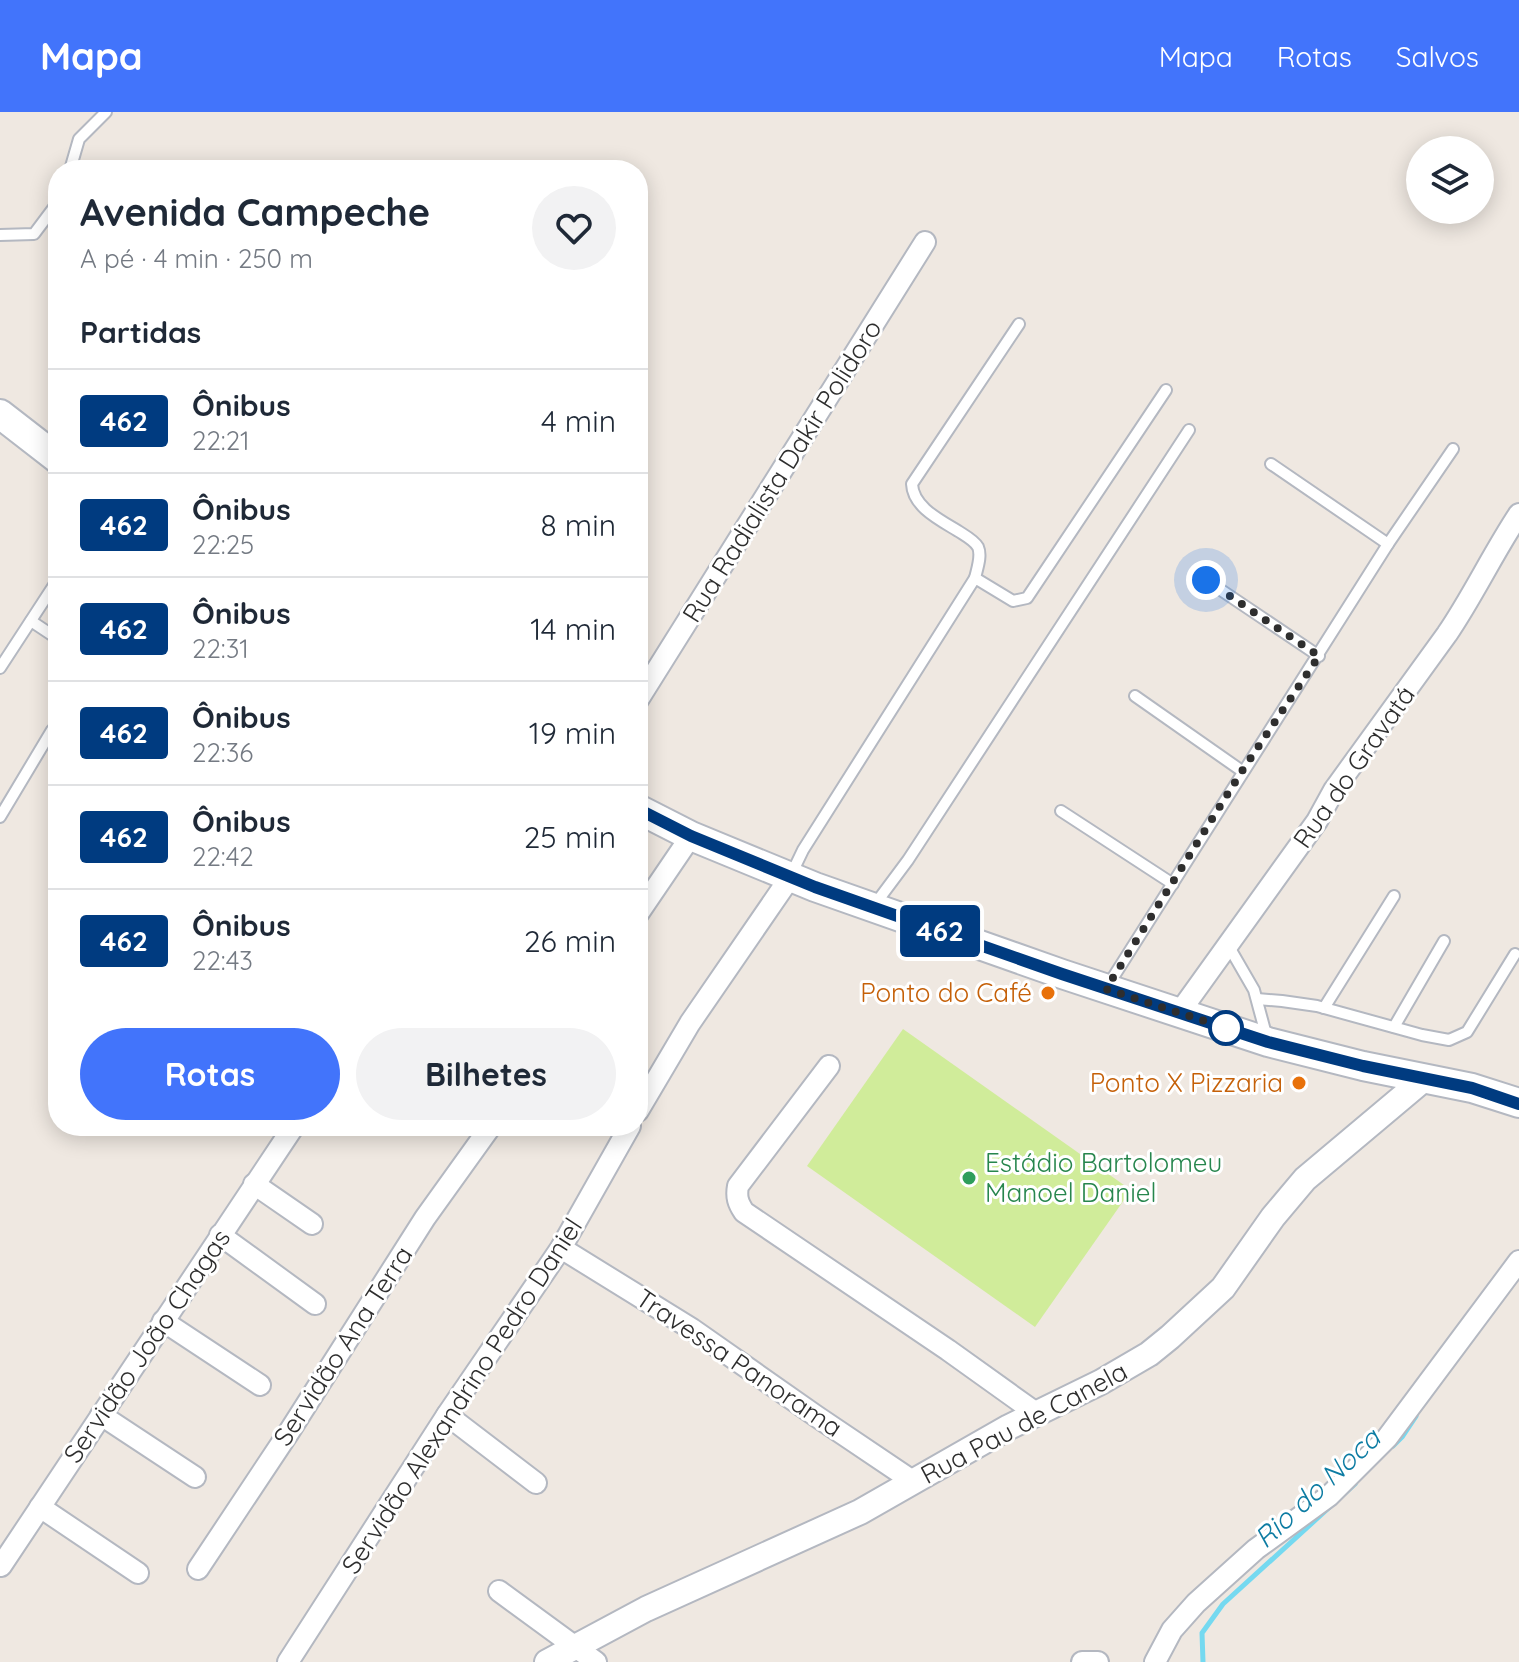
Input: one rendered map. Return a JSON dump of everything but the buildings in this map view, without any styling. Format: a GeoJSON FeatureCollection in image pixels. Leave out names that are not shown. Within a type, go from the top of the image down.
{"type":"FeatureCollection","features":[{"type":"Feature","properties":{"kind":"main road"},"geometry":{"type":"LineString","coordinates":[[5,421],[48,452]]}},
{"type":"Feature","properties":{"kind":"main road"},"geometry":{"type":"LineString","coordinates":[[648,814],[691,836],[872,908],[1106,989],[1268,1042],[1472,1088],[1519,1103]]}},
{"type":"Feature","properties":{"kind":"street","name":"Rua Radialista Dakir Polidoro"},"geometry":{"type":"LineString","coordinates":[[648,684],[925,242]]}},
{"type":"Feature","properties":{"kind":"street","name":"Rua do Gravatá"},"geometry":{"type":"LineString","coordinates":[[1179,1013],[1447,634],[1519,514]]}},
{"type":"Feature","properties":{"kind":"street"},"geometry":{"type":"LineString","coordinates":[[648,899],[691,836]]}},
{"type":"Feature","properties":{"kind":"street"},"geometry":{"type":"LineString","coordinates":[[648,1094],[690,1023],[791,876]]}},
{"type":"Feature","properties":{"kind":"street"},"geometry":{"type":"LineString","coordinates":[[829,1066],[738,1186],[736,1196],[739,1204],[744,1212],[1036,1413]]}},
{"type":"Feature","properties":{"kind":"street","name":"Rua Pau de Canela"},"geometry":{"type":"LineString","coordinates":[[547,1662],[666,1599],[827,1528],[999,1432],[1149,1354],[1223,1288],[1273,1217],[1305,1179],[1424,1079]]}},
{"type":"Feature","properties":{"kind":"street","name":"Servidão João Chagas"},"geometry":{"type":"LineString","coordinates":[[1,1566],[287,1136]]}},
{"type":"Feature","properties":{"kind":"street","name":"Servidão Ana Terra"},"geometry":{"type":"LineString","coordinates":[[198,1569],[425,1218],[484,1136]]}},
{"type":"Feature","properties":{"kind":"street","name":"Servidão Alexandrino Pedro Daniel"},"geometry":{"type":"LineString","coordinates":[[288,1662],[447,1415],[561,1248],[624,1136]]}},
{"type":"Feature","properties":{"kind":"street"},"geometry":{"type":"LineString","coordinates":[[254,1184],[312,1224]]}},
{"type":"Feature","properties":{"kind":"street"},"geometry":{"type":"LineString","coordinates":[[220,1235],[315,1304]]}},
{"type":"Feature","properties":{"kind":"street","name":"Travessa Panorama"},"geometry":{"type":"LineString","coordinates":[[561,1248],[692,1329],[914,1482]]}},
{"type":"Feature","properties":{"kind":"street"},"geometry":{"type":"LineString","coordinates":[[1155,1662],[1172,1630],[1196,1603],[1256,1549],[1329,1496],[1387,1438],[1519,1261]]}},
{"type":"Feature","properties":{"kind":"street"},"geometry":{"type":"LineString","coordinates":[[163,1321],[260,1385]]}},
{"type":"Feature","properties":{"kind":"street"},"geometry":{"type":"LineString","coordinates":[[101,1415],[195,1477]]}},
{"type":"Feature","properties":{"kind":"street"},"geometry":{"type":"LineString","coordinates":[[447,1415],[536,1483]]}},
{"type":"Feature","properties":{"kind":"street"},"geometry":{"type":"LineString","coordinates":[[40,1507],[138,1573]]}},
{"type":"Feature","properties":{"kind":"street"},"geometry":{"type":"LineString","coordinates":[[499,1591],[596,1662]]}},
{"type":"Feature","properties":{"kind":"street"},"geometry":{"type":"LineString","coordinates":[[1082,1662],[1098,1662]]}},
{"type":"Feature","properties":{"kind":"lane"},"geometry":{"type":"LineString","coordinates":[[73,160],[79,139],[106,112]]}},
{"type":"Feature","properties":{"kind":"lane"},"geometry":{"type":"LineString","coordinates":[[0,235],[34,234],[48,215]]}},
{"type":"Feature","properties":{"kind":"lane"},"geometry":{"type":"LineString","coordinates":[[791,876],[803,850],[975,578],[978,547],[919,504],[912,494],[912,484],[1019,324]]}},
{"type":"Feature","properties":{"kind":"lane"},"geometry":{"type":"LineString","coordinates":[[975,578],[1013,601],[1027,598],[1166,390]]}},
{"type":"Feature","properties":{"kind":"lane"},"geometry":{"type":"LineString","coordinates":[[872,908],[908,860],[1189,430]]}},
{"type":"Feature","properties":{"kind":"lane"},"geometry":{"type":"LineString","coordinates":[[1106,989],[1242,771],[1453,449]]}},
{"type":"Feature","properties":{"kind":"lane"},"geometry":{"type":"LineString","coordinates":[[1271,464],[1388,544]]}},
{"type":"Feature","properties":{"kind":"lane"},"geometry":{"type":"LineString","coordinates":[[1206,580],[1319,656]]}},
{"type":"Feature","properties":{"kind":"lane"},"geometry":{"type":"LineString","coordinates":[[0,668],[48,595]]}},
{"type":"Feature","properties":{"kind":"lane"},"geometry":{"type":"LineString","coordinates":[[31,621],[48,632]]}},
{"type":"Feature","properties":{"kind":"lane"},"geometry":{"type":"LineString","coordinates":[[1135,696],[1242,771]]}},
{"type":"Feature","properties":{"kind":"lane"},"geometry":{"type":"LineString","coordinates":[[0,817],[48,737]]}},
{"type":"Feature","properties":{"kind":"lane"},"geometry":{"type":"LineString","coordinates":[[1061,811],[1173,884]]}},
{"type":"Feature","properties":{"kind":"lane"},"geometry":{"type":"LineString","coordinates":[[1324,1008],[1394,896]]}},
{"type":"Feature","properties":{"kind":"lane"},"geometry":{"type":"LineString","coordinates":[[1394,1027],[1444,941]]}},
{"type":"Feature","properties":{"kind":"lane"},"geometry":{"type":"LineString","coordinates":[[1228,945],[1254,990],[1268,1042]]}},
{"type":"Feature","properties":{"kind":"lane"},"geometry":{"type":"LineString","coordinates":[[1257,999],[1324,1008],[1449,1040],[1467,1032],[1515,954]]}},
{"type":"Feature","properties":{"kind":"green space","name":"Estádio Bartolomeu Manoel Daniel"},"geometry":{"type":"Polygon","coordinates":[[[903,1029],[1131,1190],[1035,1327],[807,1166],[903,1029]]]}},
{"type":"Feature","properties":{"kind":"waterway","name":"Rio do Noca"},"geometry":{"type":"LineString","coordinates":[[1393,1446],[1416,1416]]}},
{"type":"Feature","properties":{"kind":"waterway","name":"Rio do Noca"},"geometry":{"type":"LineString","coordinates":[[1203,1662],[1202,1633],[1223,1604],[1355,1484]]}},
{"type":"Feature","properties":{"kind":"bus line","name":"462"},"geometry":{"type":"LineString","coordinates":[[648,814],[691,836],[815,887],[1062,974],[1268,1042],[1363,1066],[1472,1088],[1519,1104]]}},
{"type":"Feature","properties":{"kind":"place","name":"Ponto do Café"},"geometry":{"type":"Point","coordinates":[1048,993]}},
{"type":"Feature","properties":{"kind":"place","name":"Ponto X Pizzaria"},"geometry":{"type":"Point","coordinates":[1299,1083]}},
{"type":"Feature","properties":{"kind":"place","name":"Estádio Bartolomeu Manoel Daniel"},"geometry":{"type":"Point","coordinates":[969,1178]}},
{"type":"Feature","properties":{"kind":"route"},"geometry":{"type":"LineString","coordinates":[[1206,580],[1319,656],[1242,771],[1106,989],[1226,1028]]}}]}
